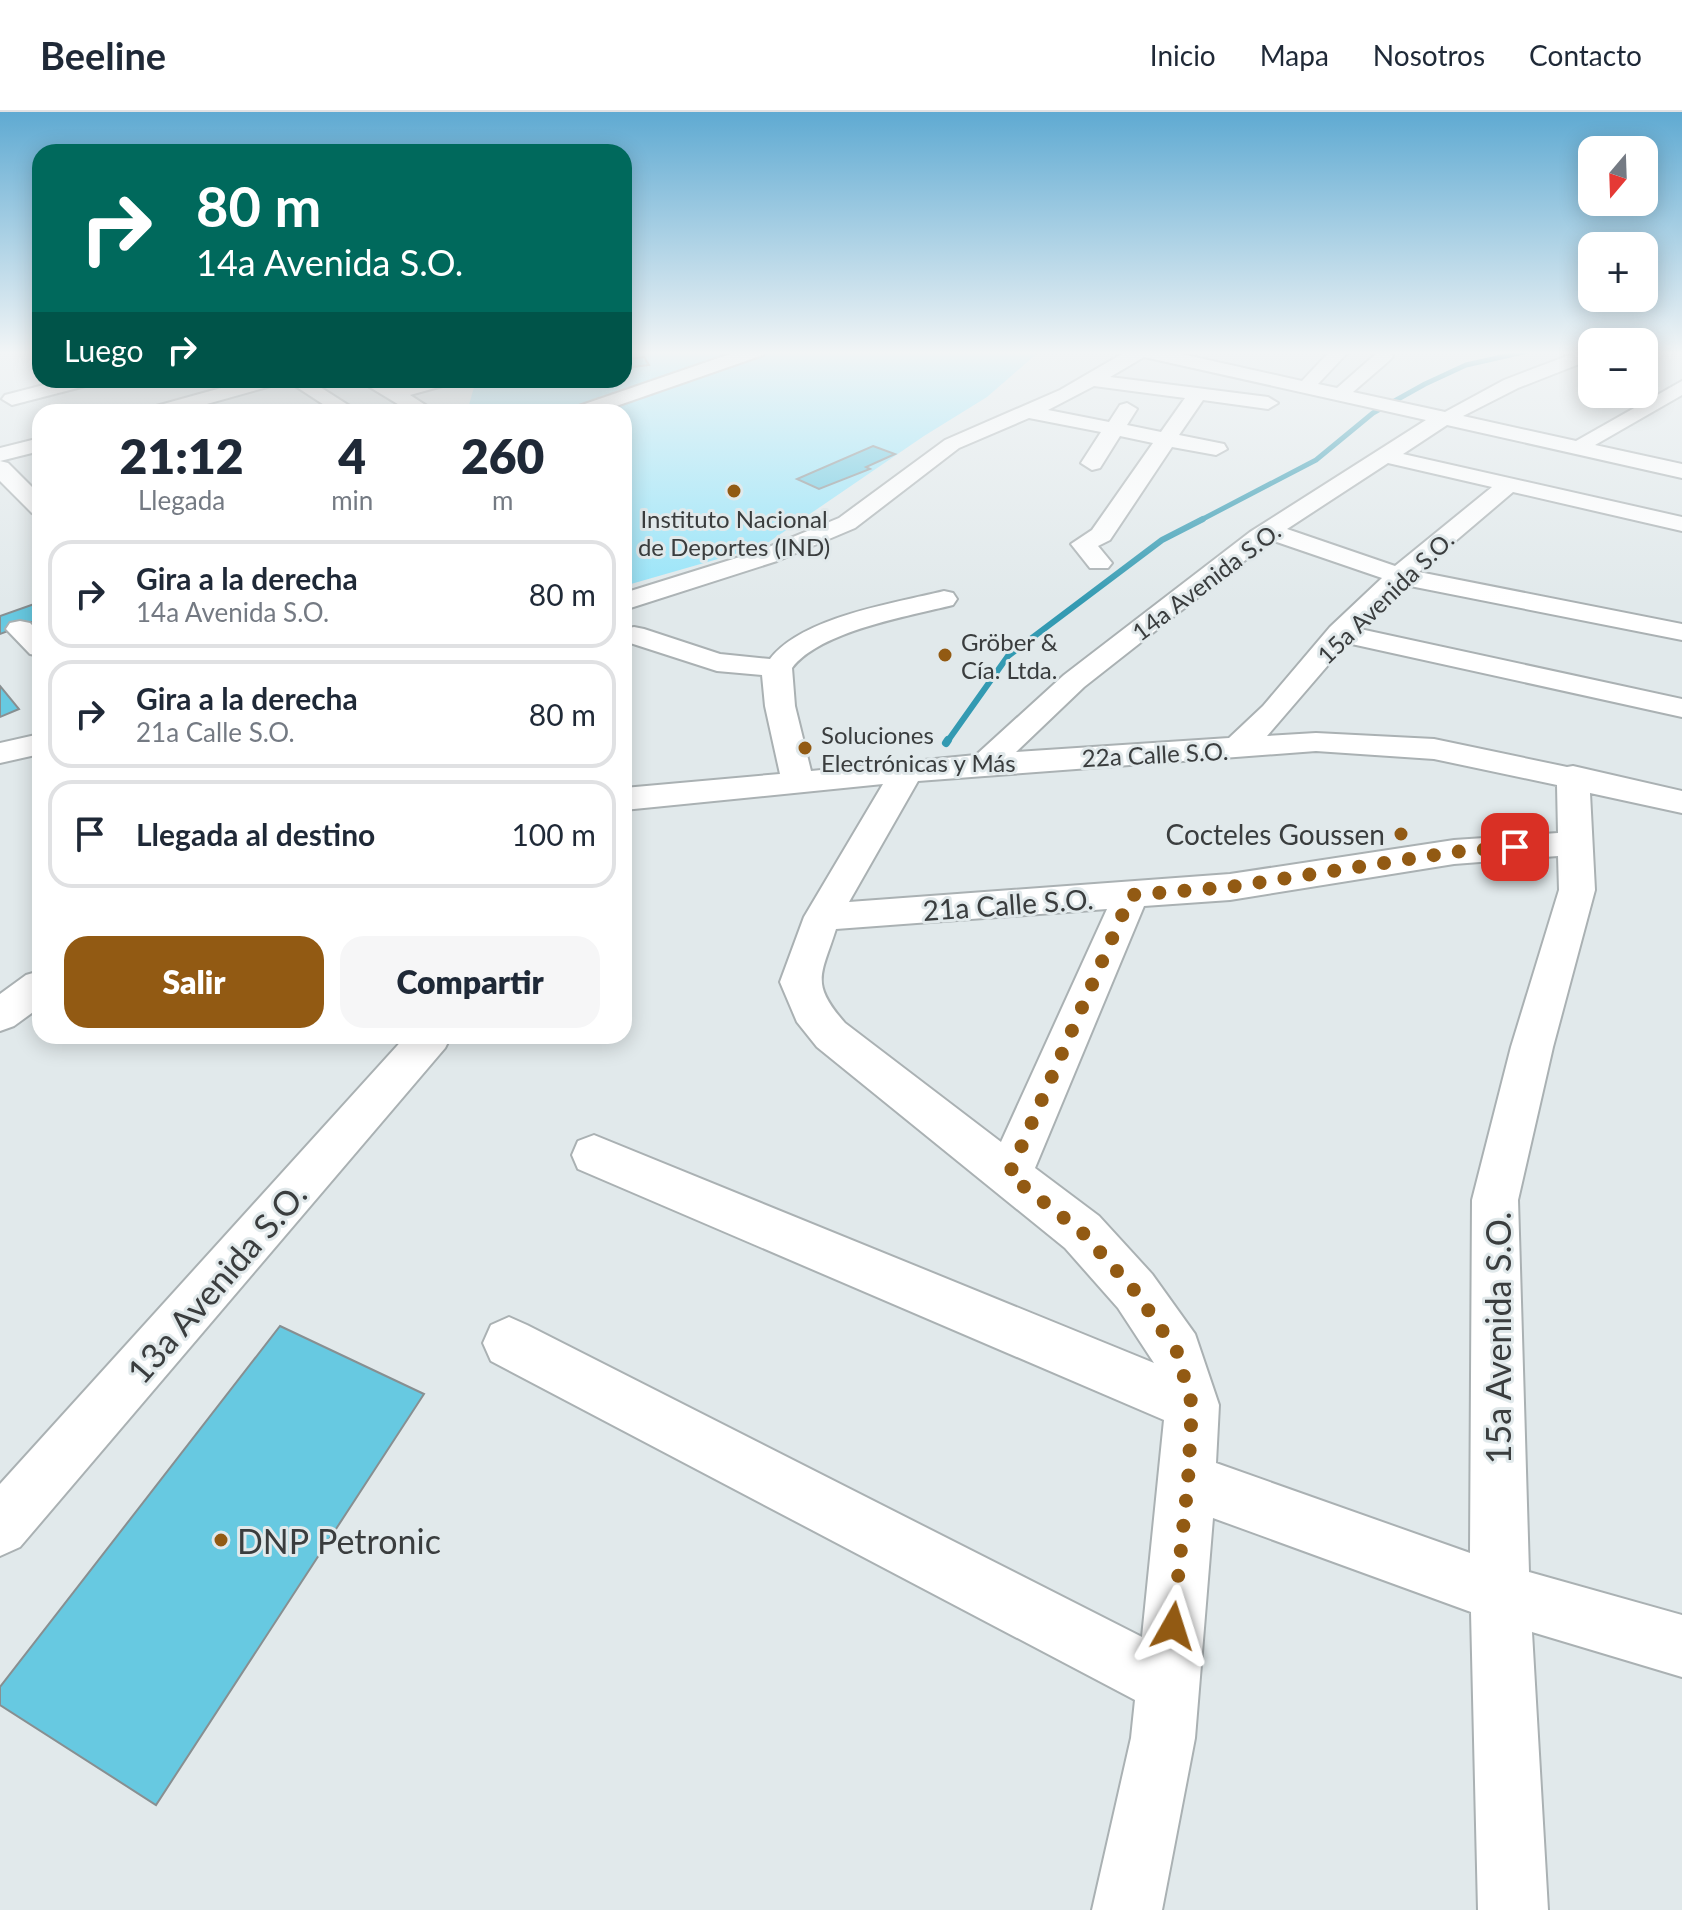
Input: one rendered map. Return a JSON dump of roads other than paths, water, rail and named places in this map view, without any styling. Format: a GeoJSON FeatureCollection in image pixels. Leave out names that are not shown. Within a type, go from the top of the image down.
{"type":"FeatureCollection","features":[{"type":"Feature","properties":{"kind":"street"},"geometry":{"type":"LineString","coordinates":[[632,599],[768,556],[847,523],[952,444],[972,435]]}},
{"type":"Feature","properties":{"kind":"street"},"geometry":{"type":"LineString","coordinates":[[1092,463],[1110,435]]}},
{"type":"Feature","properties":{"kind":"street"},"geometry":{"type":"LineString","coordinates":[[1145,435],[1216,449]]}},
{"type":"Feature","properties":{"kind":"street"},"geometry":{"type":"LineString","coordinates":[[1099,563],[1083,544],[1101,535],[1170,435]]}},
{"type":"Feature","properties":{"kind":"street","name":"14a Avenida S.O."},"geometry":{"type":"LineString","coordinates":[[985,764],[1074,681],[1269,531],[1418,435]]}},
{"type":"Feature","properties":{"kind":"street"},"geometry":{"type":"LineString","coordinates":[[1528,435],[1682,471]]}},
{"type":"Feature","properties":{"kind":"street"},"geometry":{"type":"LineString","coordinates":[[1548,435],[1682,461]]}},
{"type":"Feature","properties":{"kind":"street"},"geometry":{"type":"LineString","coordinates":[[1586,442],[1598,435]]}},
{"type":"Feature","properties":{"kind":"street"},"geometry":{"type":"LineString","coordinates":[[0,455],[32,446]]}},
{"type":"Feature","properties":{"kind":"street"},"geometry":{"type":"LineString","coordinates":[[1385,456],[1682,524]]}},
{"type":"Feature","properties":{"kind":"street"},"geometry":{"type":"LineString","coordinates":[[0,468],[32,500]]}},
{"type":"Feature","properties":{"kind":"street","name":"15a Avenida S.O."},"geometry":{"type":"LineString","coordinates":[[1235,750],[1274,712],[1340,633],[1399,576],[1508,485]]}},
{"type":"Feature","properties":{"kind":"street"},"geometry":{"type":"LineString","coordinates":[[1269,531],[1399,576],[1682,632]]}},
{"type":"Feature","properties":{"kind":"street"},"geometry":{"type":"LineString","coordinates":[[798,782],[777,686],[777,668],[790,652],[805,642],[842,627],[944,599]]}},
{"type":"Feature","properties":{"kind":"street"},"geometry":{"type":"LineString","coordinates":[[1340,633],[1682,708]]}},
{"type":"Feature","properties":{"kind":"street"},"geometry":{"type":"LineString","coordinates":[[634,635],[717,662],[777,668]]}},
{"type":"Feature","properties":{"kind":"street","name":"22a Calle S.O."},"geometry":{"type":"LineString","coordinates":[[632,803],[985,764],[1235,750],[1316,742],[1434,749],[1573,776],[1682,802]]}},
{"type":"Feature","properties":{"kind":"street"},"geometry":{"type":"LineString","coordinates":[[0,753],[32,746]]}},
{"type":"Feature","properties":{"kind":"street"},"geometry":{"type":"LineString","coordinates":[[907,771],[822,917],[800,982],[811,1011],[831,1035],[1082,1232],[1135,1291],[1177,1352],[1192,1405],[1188,1481],[1163,1738],[1127,1910]]}},
{"type":"Feature","properties":{"kind":"street","name":"15a Avenida S.O."},"geometry":{"type":"LineString","coordinates":[[1513,1910],[1500,1593],[1495,1200],[1532,1047],[1577,890],[1573,776]]}},
{"type":"Feature","properties":{"kind":"street","name":"21a Calle S.O."},"geometry":{"type":"LineString","coordinates":[[822,917],[1230,887],[1454,852],[1575,843]]}},
{"type":"Feature","properties":{"kind":"street"},"geometry":{"type":"LineString","coordinates":[[1009,1175],[1131,895]]}},
{"type":"Feature","properties":{"kind":"street"},"geometry":{"type":"LineString","coordinates":[[0,1015],[32,992]]}},
{"type":"Feature","properties":{"kind":"street","name":"13a Avenida S.O."},"geometry":{"type":"LineString","coordinates":[[0,1527],[424,1044]]}},
{"type":"Feature","properties":{"kind":"street"},"geometry":{"type":"LineString","coordinates":[[594,1155],[1192,1405]]}},
{"type":"Feature","properties":{"kind":"street"},"geometry":{"type":"LineString","coordinates":[[509,1343],[1167,1683]]}},
{"type":"Feature","properties":{"kind":"street"},"geometry":{"type":"LineString","coordinates":[[1188,1481],[1500,1593],[1682,1646]]}},
{"type":"Feature","properties":{"kind":"waterway"},"geometry":{"type":"LineString","coordinates":[[1199,521],[1316,460],[1346,435]]}},
{"type":"Feature","properties":{"kind":"waterway"},"geometry":{"type":"LineString","coordinates":[[947,742],[1008,656],[1162,540],[1203,519]]}},
{"type":"Feature","properties":{"kind":"place","name":"Instituto Nacional de Deportes (IND)"},"geometry":{"type":"Point","coordinates":[734,491]}},
{"type":"Feature","properties":{"kind":"place","name":"Gröber & Cía. Ltda."},"geometry":{"type":"Point","coordinates":[945,655]}},
{"type":"Feature","properties":{"kind":"place","name":"Soluciones Electrónicas y Más"},"geometry":{"type":"Point","coordinates":[805,748]}},
{"type":"Feature","properties":{"kind":"place","name":"Cocteles Goussen"},"geometry":{"type":"Point","coordinates":[1401,834]}},
{"type":"Feature","properties":{"kind":"place","name":"DNP Petronic"},"geometry":{"type":"Point","coordinates":[221,1540]}}]}
